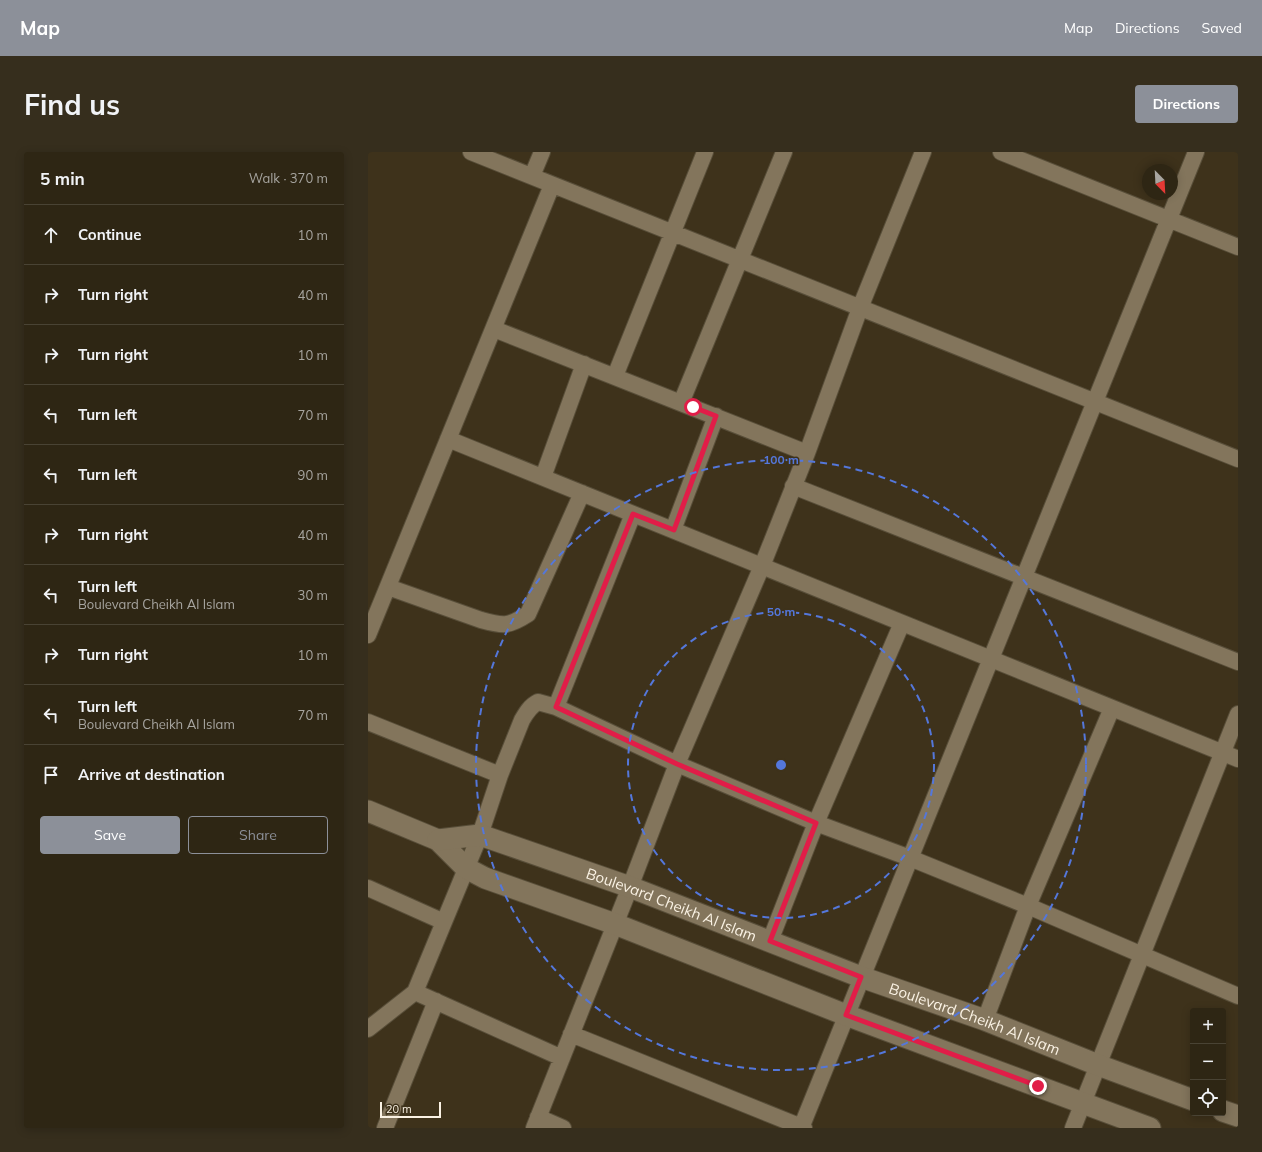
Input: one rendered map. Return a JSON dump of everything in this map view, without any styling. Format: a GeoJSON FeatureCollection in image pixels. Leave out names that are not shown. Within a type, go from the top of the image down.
{"type":"FeatureCollection","features":[{"type":"Feature","properties":{"kind":"street"},"geometry":{"type":"LineString","coordinates":[[471,152],[1238,459]]}},
{"type":"Feature","properties":{"kind":"street"},"geometry":{"type":"LineString","coordinates":[[532,176],[542,152]]}},
{"type":"Feature","properties":{"kind":"street"},"geometry":{"type":"LineString","coordinates":[[615,376],[705,152]]}},
{"type":"Feature","properties":{"kind":"street"},"geometry":{"type":"LineString","coordinates":[[681,403],[784,152]]}},
{"type":"Feature","properties":{"kind":"street"},"geometry":{"type":"LineString","coordinates":[[563,1128],[536,1122],[630,887],[677,764],[762,566],[807,453],[860,308],[923,152]]}},
{"type":"Feature","properties":{"kind":"street"},"geometry":{"type":"LineString","coordinates":[[1001,152],[1238,247]]}},
{"type":"Feature","properties":{"kind":"street"},"geometry":{"type":"LineString","coordinates":[[571,1034],[802,1128],[861,977],[1196,152]]}},
{"type":"Feature","properties":{"kind":"street"},"geometry":{"type":"LineString","coordinates":[[368,635],[552,185]]}},
{"type":"Feature","properties":{"kind":"street"},"geometry":{"type":"LineString","coordinates":[[494,329],[807,453]]}},
{"type":"Feature","properties":{"kind":"street"},"geometry":{"type":"LineString","coordinates":[[543,477],[584,364]]}},
{"type":"Feature","properties":{"kind":"street"},"geometry":{"type":"LineString","coordinates":[[674,530],[716,416]]}},
{"type":"Feature","properties":{"kind":"street"},"geometry":{"type":"LineString","coordinates":[[448,439],[1238,759]]}},
{"type":"Feature","properties":{"kind":"street"},"geometry":{"type":"LineString","coordinates":[[793,486],[1238,662]]}},
{"type":"Feature","properties":{"kind":"street"},"geometry":{"type":"LineString","coordinates":[[388,587],[480,620],[496,624],[510,624],[528,614],[582,493]]}},
{"type":"Feature","properties":{"kind":"street"},"geometry":{"type":"LineString","coordinates":[[556,707],[633,514]]}},
{"type":"Feature","properties":{"kind":"street"},"geometry":{"type":"LineString","coordinates":[[770,941],[816,823],[902,623]]}},
{"type":"Feature","properties":{"kind":"street"},"geometry":{"type":"LineString","coordinates":[[368,1029],[415,992],[480,835],[500,776],[526,712],[538,702],[556,707],[677,764],[816,823],[910,858],[1028,906],[1237,995]]}},
{"type":"Feature","properties":{"kind":"street"},"geometry":{"type":"LineString","coordinates":[[985,1020],[1028,906],[1112,708]]}},
{"type":"Feature","properties":{"kind":"street"},"geometry":{"type":"LineString","coordinates":[[1073,1128],[1238,714]]}},
{"type":"Feature","properties":{"kind":"street"},"geometry":{"type":"LineString","coordinates":[[368,722],[500,776]]}},
{"type":"Feature","properties":{"kind":"street","name":"Boulevard Cheikh Al Islam"},"geometry":{"type":"LineString","coordinates":[[368,811],[438,840],[466,868],[485,878],[615,924],[846,1015],[1150,1128]]}},
{"type":"Feature","properties":{"kind":"street","name":"Boulevard Cheikh Al Islam"},"geometry":{"type":"LineString","coordinates":[[438,840],[480,835],[630,887],[861,977],[985,1020],[1098,1065],[1190,1099]]}},
{"type":"Feature","properties":{"kind":"street"},"geometry":{"type":"LineString","coordinates":[[368,888],[444,922]]}},
{"type":"Feature","properties":{"kind":"street"},"geometry":{"type":"LineString","coordinates":[[415,992],[562,1058]]}},
{"type":"Feature","properties":{"kind":"street"},"geometry":{"type":"LineString","coordinates":[[385,1128],[436,1001]]}},
{"type":"Feature","properties":{"kind":"street"},"geometry":{"type":"LineString","coordinates":[[1226,1112],[1238,1116]]}},
{"type":"Feature","properties":{"kind":"route"},"geometry":{"type":"LineString","coordinates":[[693,407],[716,416],[674,530],[633,514],[556,707],[677,764],[816,823],[770,941],[861,977],[846,1015],[1038,1086]]}}]}
